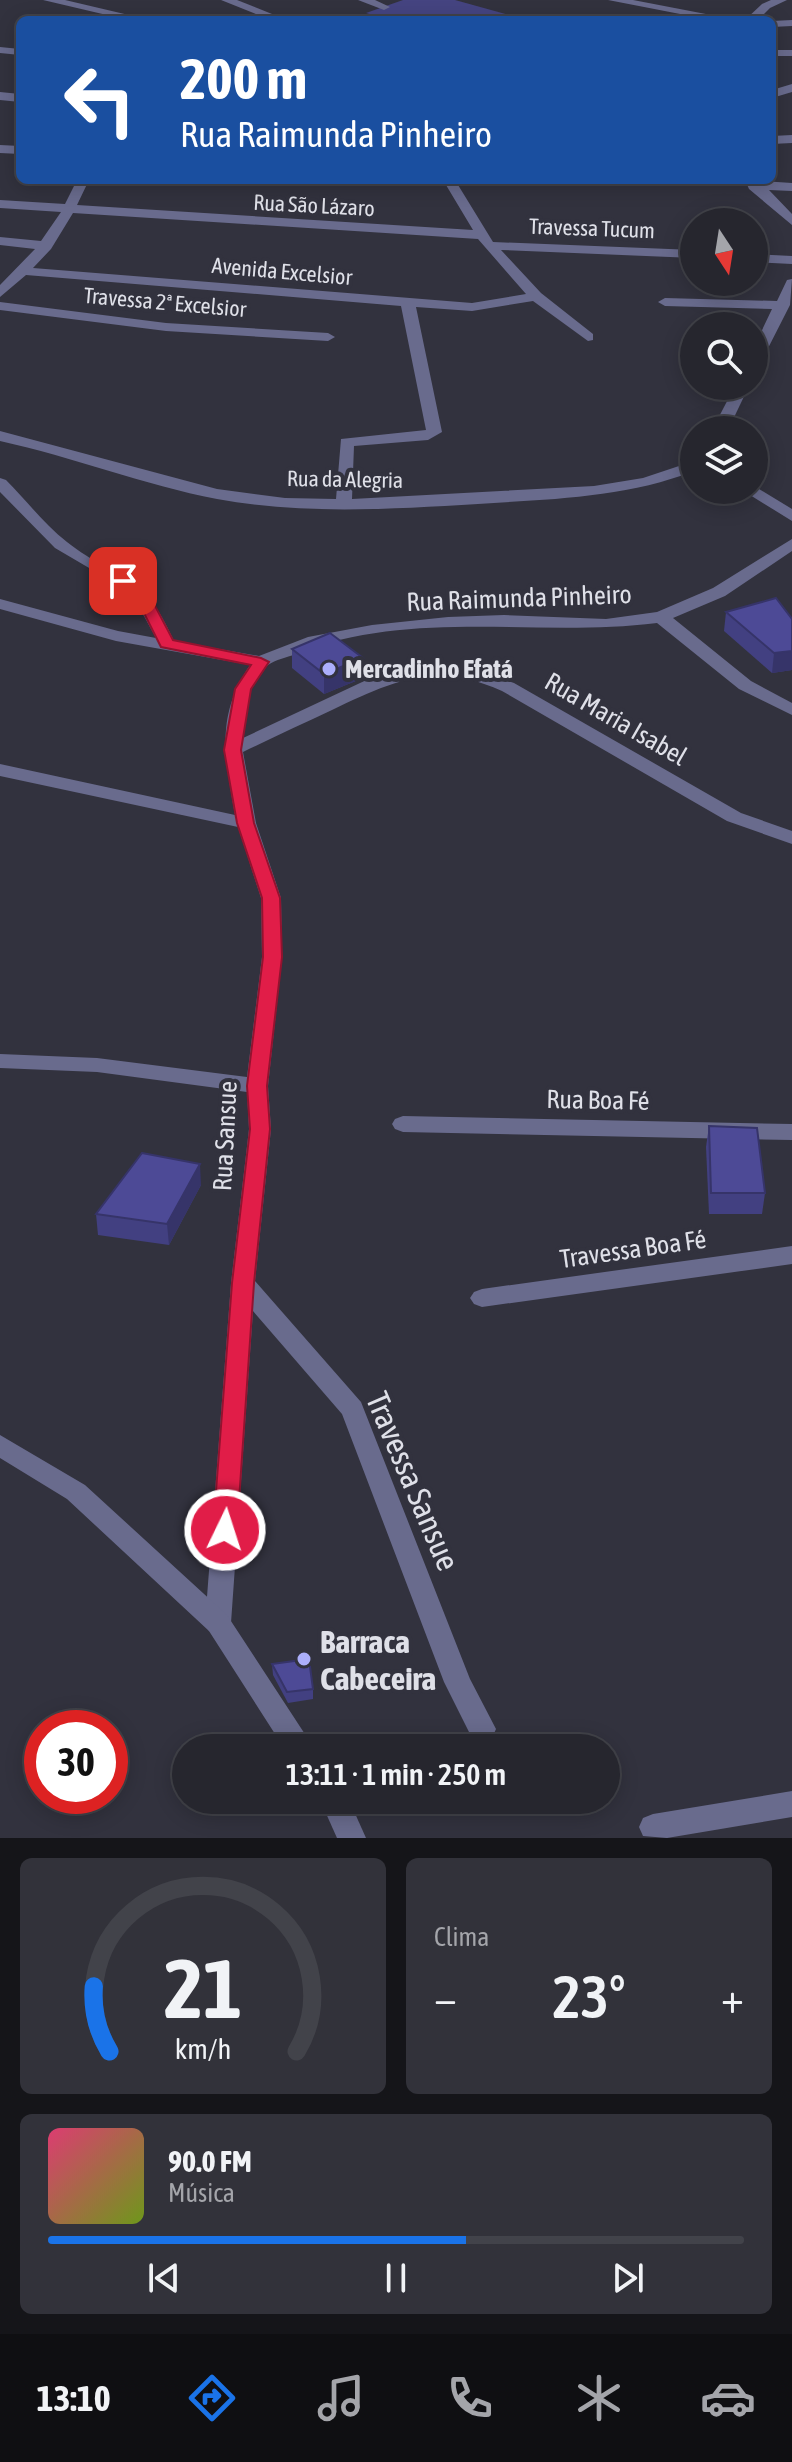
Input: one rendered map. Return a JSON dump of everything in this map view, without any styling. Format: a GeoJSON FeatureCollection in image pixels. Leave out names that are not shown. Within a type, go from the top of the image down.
{"type":"FeatureCollection","features":[{"type":"Feature","properties":{"kind":"street"},"geometry":{"type":"LineString","coordinates":[[49,0],[128,16]]}},
{"type":"Feature","properties":{"kind":"street"},"geometry":{"type":"LineString","coordinates":[[227,0],[270,16]]}},
{"type":"Feature","properties":{"kind":"street"},"geometry":{"type":"LineString","coordinates":[[364,0],[384,7]]}},
{"type":"Feature","properties":{"kind":"street"},"geometry":{"type":"LineString","coordinates":[[614,0],[708,16]]}},
{"type":"Feature","properties":{"kind":"street"},"geometry":{"type":"LineString","coordinates":[[755,16],[766,6],[781,0]]}},
{"type":"Feature","properties":{"kind":"street"},"geometry":{"type":"LineString","coordinates":[[0,293],[46,246],[70,210],[81,184]]}},
{"type":"Feature","properties":{"kind":"street"},"geometry":{"type":"LineString","coordinates":[[451,184],[485,241],[536,296],[588,337]]}},
{"type":"Feature","properties":{"kind":"street"},"geometry":{"type":"LineString","coordinates":[[753,184],[792,221]]}},
{"type":"Feature","properties":{"kind":"street"},"geometry":{"type":"LineString","coordinates":[[762,184],[792,187]]}},
{"type":"Feature","properties":{"kind":"street","name":"Rua São Lázaro"},"geometry":{"type":"LineString","coordinates":[[0,204],[485,241]]}},
{"type":"Feature","properties":{"kind":"street"},"geometry":{"type":"LineString","coordinates":[[0,241],[46,246]]}},
{"type":"Feature","properties":{"kind":"street","name":"Travessa Tucum"},"geometry":{"type":"LineString","coordinates":[[485,241],[680,253]]}},
{"type":"Feature","properties":{"kind":"street"},"geometry":{"type":"LineString","coordinates":[[768,259],[792,260]]}},
{"type":"Feature","properties":{"kind":"street","name":"Avenida Excelsior"},"geometry":{"type":"LineString","coordinates":[[24,271],[408,304],[472,307],[536,296]]}},
{"type":"Feature","properties":{"kind":"street"},"geometry":{"type":"LineString","coordinates":[[768,334],[792,283]]}},
{"type":"Feature","properties":{"kind":"street"},"geometry":{"type":"LineString","coordinates":[[665,302],[783,305]]}},
{"type":"Feature","properties":{"kind":"street"},"geometry":{"type":"LineString","coordinates":[[344,503],[346,442],[434,432],[408,304]]}},
{"type":"Feature","properties":{"kind":"street","name":"Travessa 2ª Excelsior"},"geometry":{"type":"LineString","coordinates":[[0,306],[166,327],[328,337]]}},
{"type":"Feature","properties":{"kind":"street","name":"Rua da Alegria"},"geometry":{"type":"LineString","coordinates":[[0,436],[56,447],[219,494],[344,503],[548,495],[626,486],[680,473]]}},
{"type":"Feature","properties":{"kind":"street"},"geometry":{"type":"LineString","coordinates":[[0,483],[59,543],[82,561],[123,581],[136,591],[148,605],[167,644]]}},
{"type":"Feature","properties":{"kind":"street"},"geometry":{"type":"LineString","coordinates":[[768,501],[792,516]]}},
{"type":"Feature","properties":{"kind":"street","name":"Rua Raimunda Pinheiro"},"geometry":{"type":"LineString","coordinates":[[261,662],[314,641],[372,630],[448,622],[504,620],[606,624],[661,617],[719,592],[792,544]]}},
{"type":"Feature","properties":{"kind":"street"},"geometry":{"type":"LineString","coordinates":[[0,604],[116,636],[261,662]]}},
{"type":"Feature","properties":{"kind":"street"},"geometry":{"type":"LineString","coordinates":[[661,617],[745,685],[792,710]]}},
{"type":"Feature","properties":{"kind":"street","name":"Rua Sansue"},"geometry":{"type":"LineString","coordinates":[[218,1623],[243,1283],[260,1129],[257,1086],[272,957],[271,898],[246,823],[233,750],[243,689],[261,662]]}},
{"type":"Feature","properties":{"kind":"street","name":"Rua Maria Isabel"},"geometry":{"type":"LineString","coordinates":[[233,750],[403,672],[462,671],[488,676],[734,817],[792,838]]}},
{"type":"Feature","properties":{"kind":"street"},"geometry":{"type":"LineString","coordinates":[[0,770],[246,823]]}},
{"type":"Feature","properties":{"kind":"street"},"geometry":{"type":"LineString","coordinates":[[0,1061],[55,1060],[257,1086]]}},
{"type":"Feature","properties":{"kind":"street","name":"Rua Boa Fé"},"geometry":{"type":"LineString","coordinates":[[403,1124],[792,1132]]}},
{"type":"Feature","properties":{"kind":"street","name":"Travessa Boa Fé"},"geometry":{"type":"LineString","coordinates":[[482,1298],[792,1255]]}},
{"type":"Feature","properties":{"kind":"street","name":"Travessa Sansue"},"geometry":{"type":"LineString","coordinates":[[243,1283],[352,1409],[458,1682],[482,1729]]}},
{"type":"Feature","properties":{"kind":"street"},"geometry":{"type":"LineString","coordinates":[[0,1445],[76,1492],[218,1623],[291,1734]]}},
{"type":"Feature","properties":{"kind":"street"},"geometry":{"type":"LineString","coordinates":[[653,1827],[792,1804]]}},
{"type":"Feature","properties":{"kind":"street"},"geometry":{"type":"LineString","coordinates":[[341,1814],[352,1838]]}},
{"type":"Feature","properties":{"kind":"shaded area"},"geometry":{"type":"Polygon","coordinates":[[[403,0],[455,0],[513,16],[376,16],[366,13],[403,0]]]}},
{"type":"Feature","properties":{"kind":"building"},"geometry":{"type":"Polygon","coordinates":[[[776,598],[792,619],[792,651],[774,653],[726,612],[776,598]]]}},
{"type":"Feature","properties":{"kind":"building"},"geometry":{"type":"Polygon","coordinates":[[[330,633],[363,658],[324,674],[292,649],[330,633]]]}},
{"type":"Feature","properties":{"kind":"building"},"geometry":{"type":"Polygon","coordinates":[[[709,1126],[757,1128],[765,1193],[711,1193],[709,1126]]]}},
{"type":"Feature","properties":{"kind":"building"},"geometry":{"type":"Polygon","coordinates":[[[142,1153],[200,1164],[167,1224],[96,1214],[142,1153]]]}},
{"type":"Feature","properties":{"kind":"building"},"geometry":{"type":"Polygon","coordinates":[[[309,1659],[313,1689],[287,1692],[272,1664],[309,1659]]]}},
{"type":"Feature","properties":{"kind":"place","name":"Mercadinho Efatá"},"geometry":{"type":"Point","coordinates":[329,669]}},
{"type":"Feature","properties":{"kind":"place","name":"Barraca Cabeceira"},"geometry":{"type":"Point","coordinates":[304,1659]}},
{"type":"Feature","properties":{"kind":"route"},"geometry":{"type":"LineString","coordinates":[[123,581],[148,605],[167,644],[261,662],[243,689],[235,720],[233,750],[246,823],[271,898],[272,957],[257,1086],[260,1129],[243,1283],[225,1530]]}}]}
